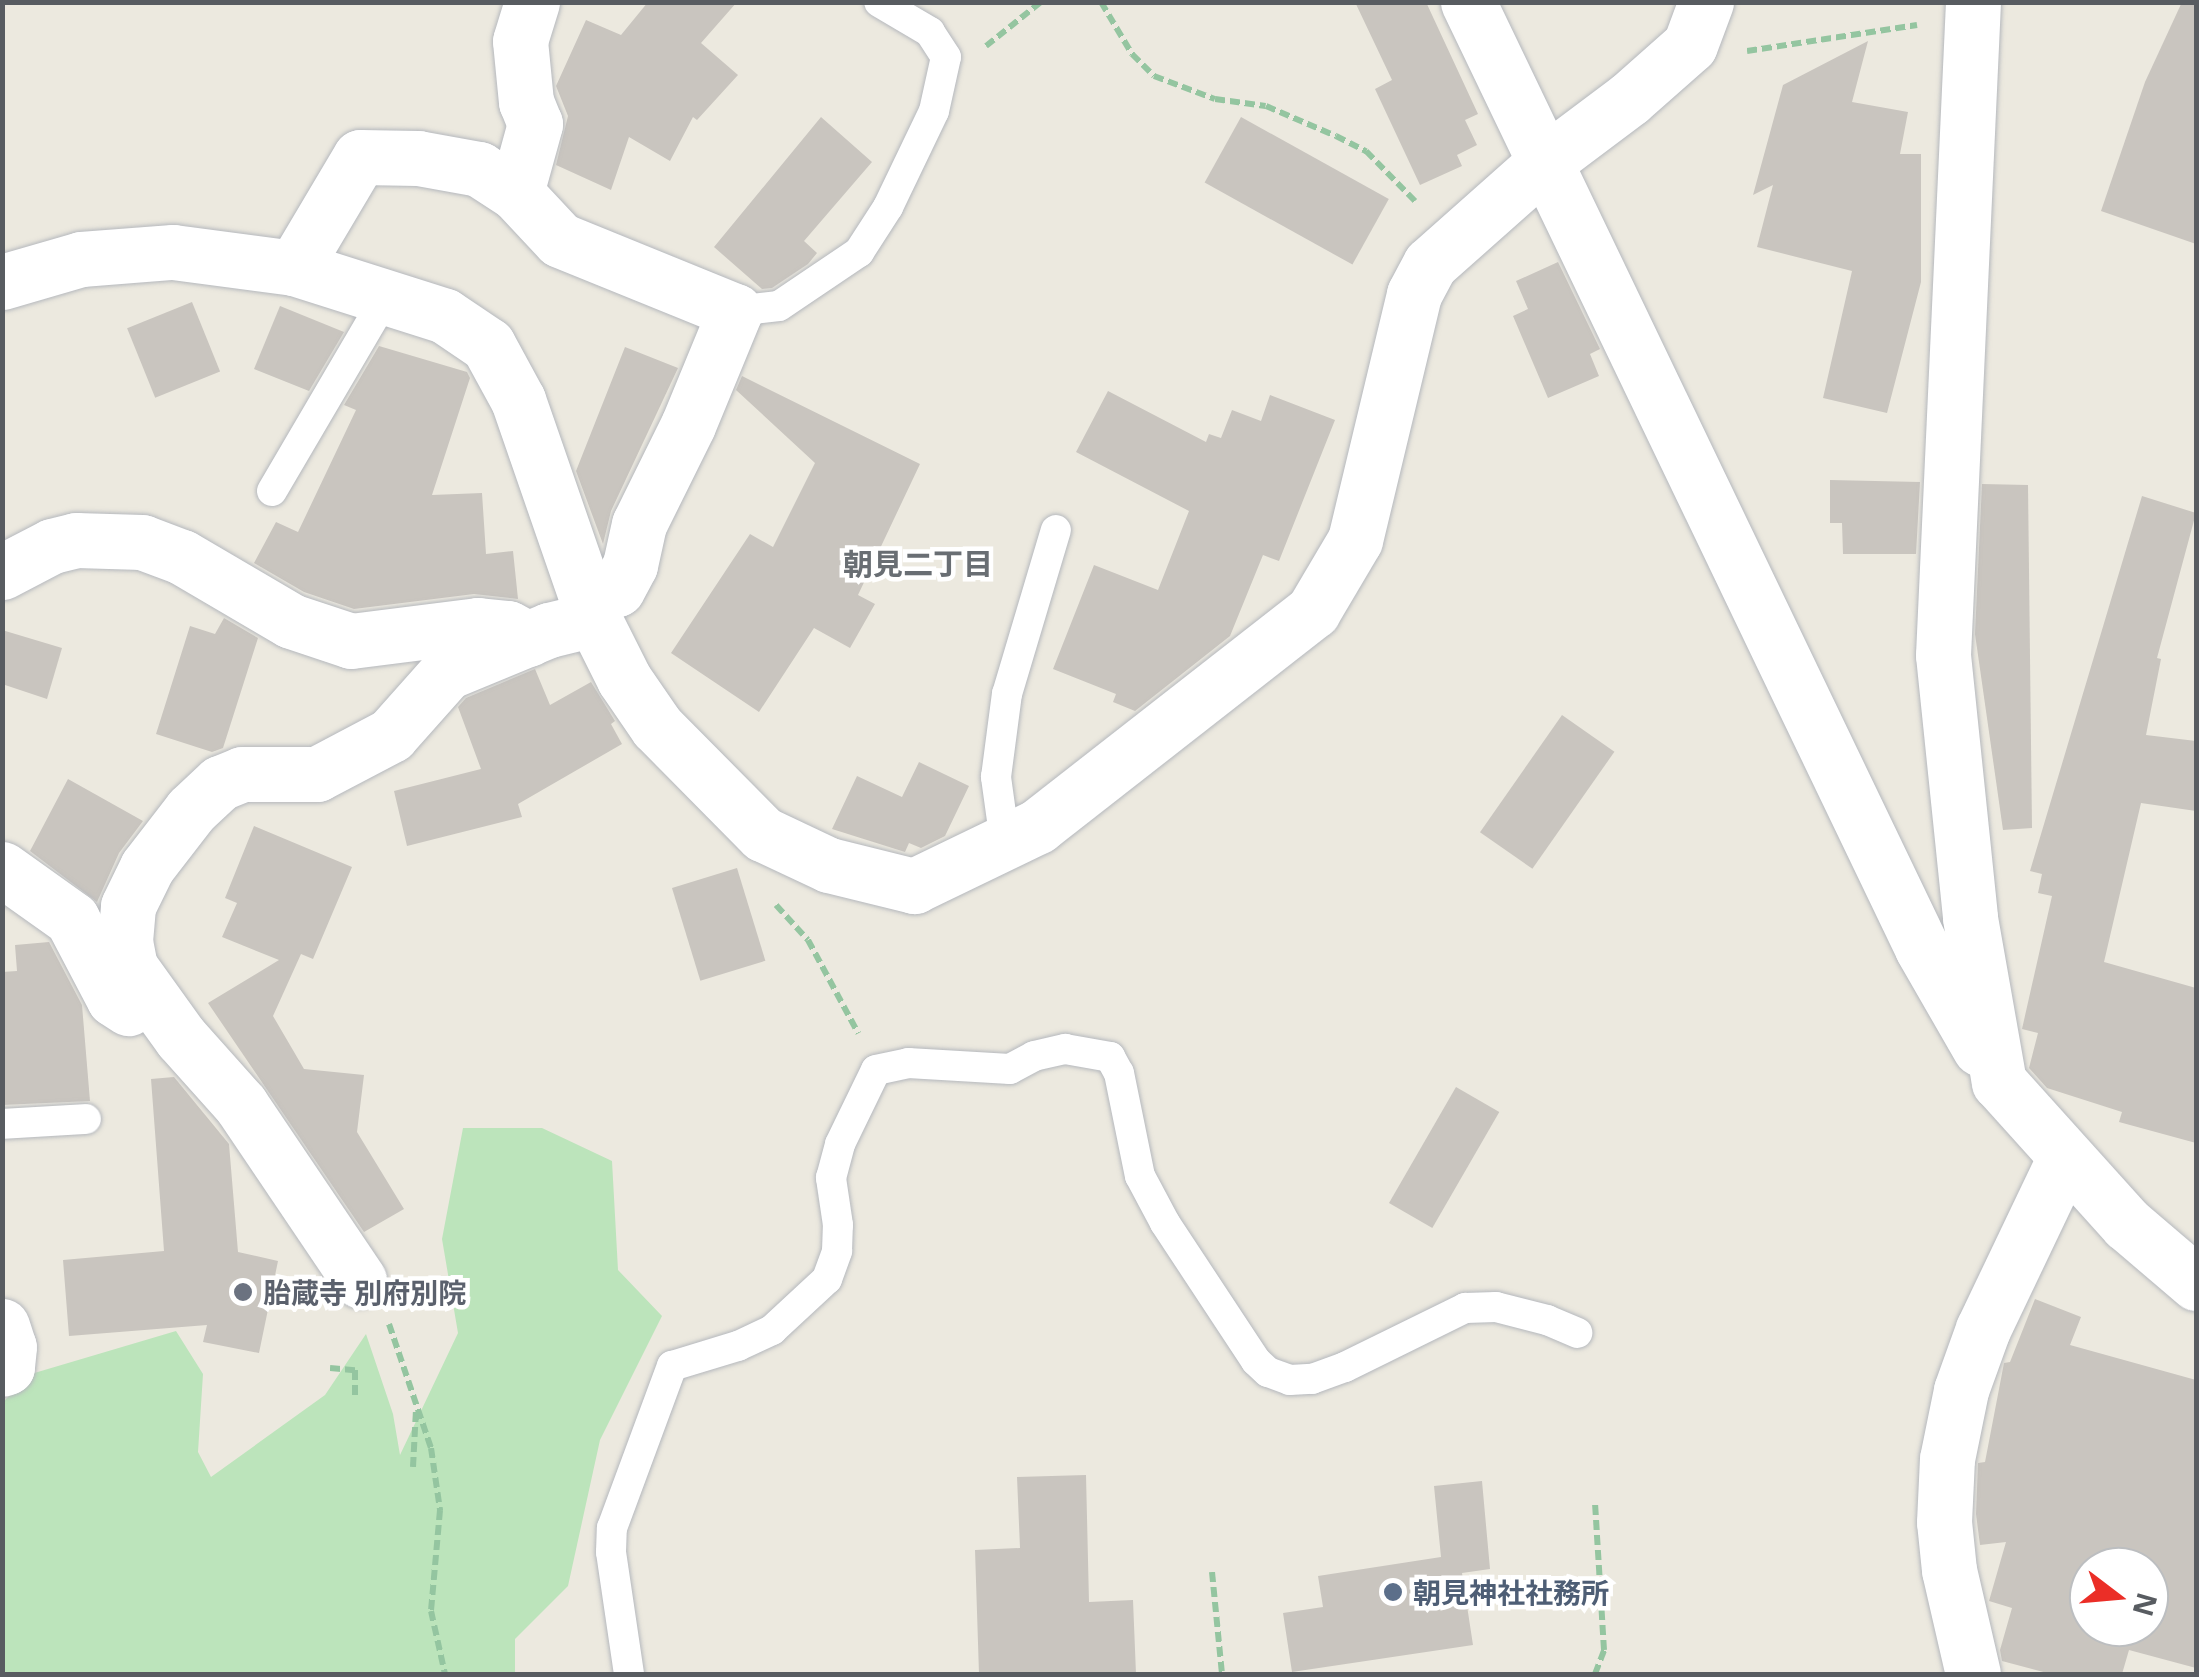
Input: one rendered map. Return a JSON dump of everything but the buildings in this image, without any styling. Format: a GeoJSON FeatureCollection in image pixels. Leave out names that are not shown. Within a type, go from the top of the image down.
{"type":"FeatureCollection","features":[{"type":"Feature","properties":{"kind":"street"},"geometry":{"type":"LineString","coordinates":[[516,193],[535,124],[526,102],[520,41],[532,2]]}},
{"type":"Feature","properties":{"kind":"street"},"geometry":{"type":"LineString","coordinates":[[1468,2],[1922,948],[1999,1082],[2064,1159],[2127,1224],[2196,1283]]}},
{"type":"Feature","properties":{"kind":"street"},"geometry":{"type":"LineString","coordinates":[[1985,7],[1943,654],[1970,918],[1999,1082]]}},
{"type":"Feature","properties":{"kind":"street"},"geometry":{"type":"LineString","coordinates":[[2,282],[80,258],[172,252],[294,268],[445,316],[488,346],[518,400],[591,609],[624,680],[658,727],[705,780],[764,834],[829,864],[914,886],[1038,826],[1313,611],[1355,540],[1414,294],[1430,264],[1545,162],[1629,99],[1698,24]]}},
{"type":"Feature","properties":{"kind":"street"},"geometry":{"type":"LineString","coordinates":[[294,268],[360,157],[418,158],[479,169],[516,193],[560,240],[735,311],[688,425],[638,524],[630,565],[617,588],[591,609],[447,672],[391,735],[353,756],[316,774],[242,774],[220,783],[191,810],[148,867],[128,906],[125,941],[130,967],[164,1016],[242,1105],[358,1280]]}},
{"type":"Feature","properties":{"kind":"street"},"geometry":{"type":"LineString","coordinates":[[2,572],[52,546],[76,540],[142,542],[182,557],[291,621],[351,641],[478,625],[508,628],[528,638]]}},
{"type":"Feature","properties":{"kind":"street"},"geometry":{"type":"LineString","coordinates":[[2,870],[72,919],[114,998],[142,1016],[164,1016]]}},
{"type":"Feature","properties":{"kind":"street"},"geometry":{"type":"LineString","coordinates":[[1973,1674],[1948,1570],[1944,1522],[1947,1458],[1961,1390],[1983,1329],[2064,1159]]}},
{"type":"Feature","properties":{"kind":"street"},"geometry":{"type":"LineString","coordinates":[[2,1326],[9,1348],[7,1367],[2,1369]]}},
{"type":"Feature","properties":{"kind":"lane"},"geometry":{"type":"LineString","coordinates":[[735,311],[779,306],[859,252],[888,206],[934,111],[946,57],[930,32],[879,2]]}},
{"type":"Feature","properties":{"kind":"lane"},"geometry":{"type":"LineString","coordinates":[[272,490],[387,295]]}},
{"type":"Feature","properties":{"kind":"lane"},"geometry":{"type":"LineString","coordinates":[[1004,842],[996,777],[1006,694],[1056,530]]}},
{"type":"Feature","properties":{"kind":"lane"},"geometry":{"type":"LineString","coordinates":[[629,1674],[611,1552],[612,1528],[672,1366],[738,1346],[772,1330],[827,1279],[837,1251],[838,1226],[831,1178],[840,1144],[876,1070],[908,1062],[1010,1069],[1034,1056],[1065,1050],[1110,1057],[1119,1073],[1140,1176],[1176,1238],[1268,1372],[1290,1380],[1312,1379],[1464,1308],[1496,1307],[1547,1320],[1577,1334]]}},
{"type":"Feature","properties":{"kind":"lane"},"geometry":{"type":"LineString","coordinates":[[2,1124],[86,1119]]}},
{"type":"Feature","properties":{"kind":"path"},"geometry":{"type":"LineString","coordinates":[[946,57],[994,44],[1041,2]]}},
{"type":"Feature","properties":{"kind":"path"},"geometry":{"type":"LineString","coordinates":[[1100,2],[1132,54],[1154,76],[1214,99],[1266,106],[1366,151],[1414,198],[1448,248]]}},
{"type":"Feature","properties":{"kind":"path"},"geometry":{"type":"LineString","coordinates":[[1698,24],[1756,52],[1985,7]]}},
{"type":"Feature","properties":{"kind":"path"},"geometry":{"type":"LineString","coordinates":[[764,834],[762,860],[769,897],[808,940],[876,1070]]}},
{"type":"Feature","properties":{"kind":"path"},"geometry":{"type":"LineString","coordinates":[[358,1280],[380,1296],[431,1448],[440,1510],[431,1612],[446,1674]]}},
{"type":"Feature","properties":{"kind":"path"},"geometry":{"type":"LineString","coordinates":[[330,1368],[355,1370],[355,1396]]}},
{"type":"Feature","properties":{"kind":"path"},"geometry":{"type":"LineString","coordinates":[[413,1467],[416,1404]]}},
{"type":"Feature","properties":{"kind":"path"},"geometry":{"type":"LineString","coordinates":[[1595,1504],[1604,1650],[1595,1674]]}},
{"type":"Feature","properties":{"kind":"path"},"geometry":{"type":"LineString","coordinates":[[1212,1572],[1222,1674]]}},
{"type":"Feature","properties":{"kind":"green space"},"geometry":{"type":"Polygon","coordinates":[[[463,1128],[542,1128],[612,1161],[618,1270],[662,1316],[600,1440],[568,1586],[515,1639],[515,1674],[3,1674],[3,1402],[31,1374],[176,1331],[203,1374],[198,1452],[211,1477],[325,1395],[366,1334],[393,1414],[400,1455],[458,1333],[442,1239],[463,1128]]]}},
{"type":"Feature","properties":{"kind":"place","name":"胎蔵寺 別府別院"},"geometry":{"type":"Point","coordinates":[243,1292]}},
{"type":"Feature","properties":{"kind":"place","name":"朝見神社社務所"},"geometry":{"type":"Point","coordinates":[1393,1592]}},
{"type":"Feature","properties":{"kind":"district","name":"朝見二丁目"},"geometry":{"type":"Point","coordinates":[918,564]}}]}
